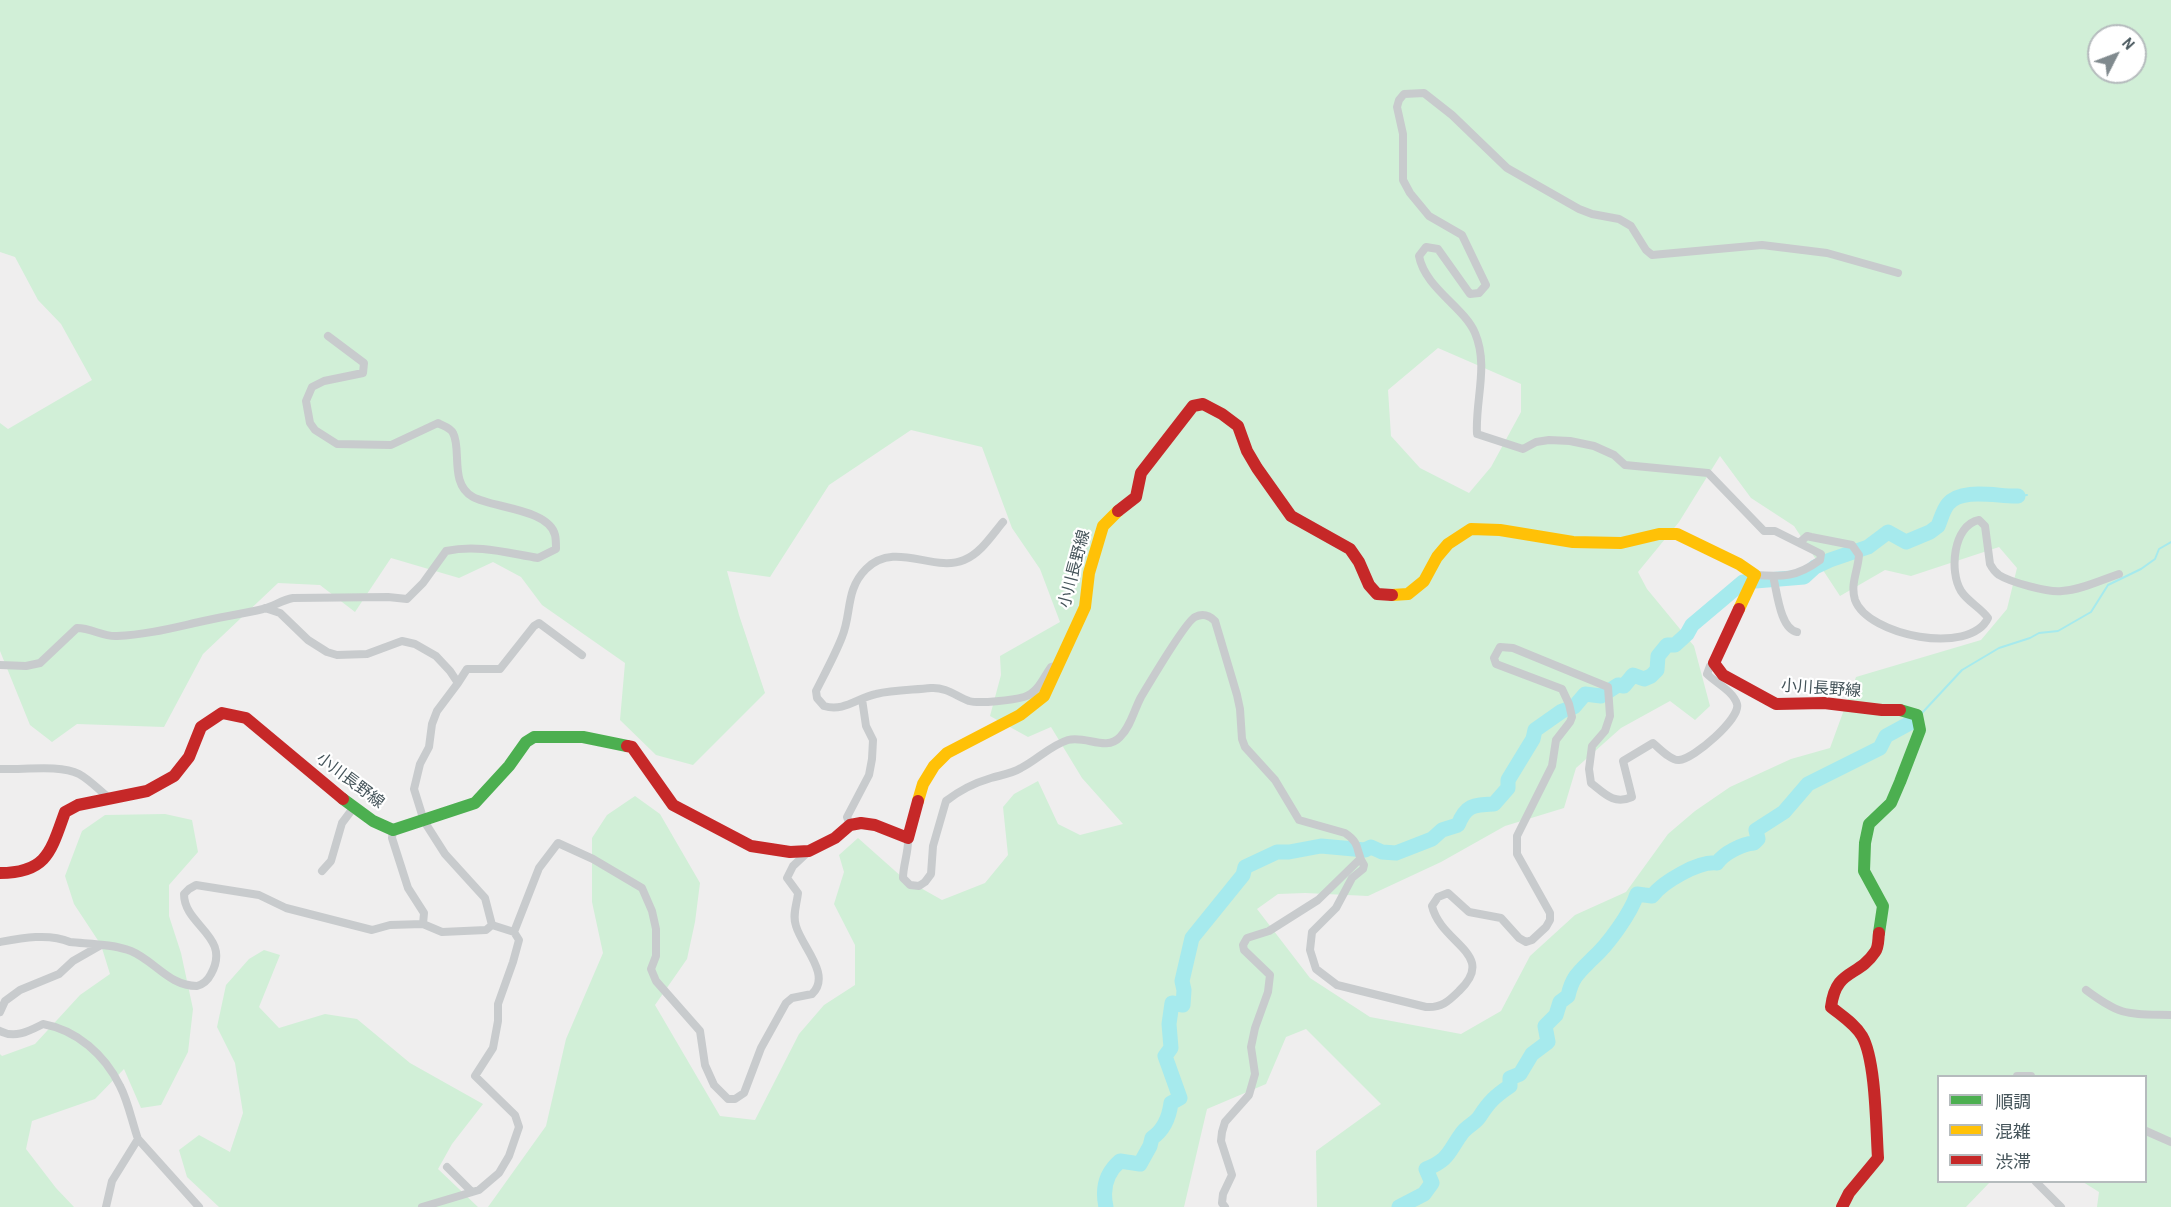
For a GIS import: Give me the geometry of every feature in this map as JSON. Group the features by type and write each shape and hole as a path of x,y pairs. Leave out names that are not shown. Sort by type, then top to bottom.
{"main road":[{"name":"小川長野線","path":"908,838 923,784 934,766 947,753 994,730 1044,696 1085,607 1089,573 1103,526 1136,497 1141,473 1172,430 1193,406 1203,404 1238,426 1247,451 1257,468 1291,516 1350,549 1359,562 1369,585 1377,594 1398,596 1408,594 1424,581 1437,557 1448,544 1471,529 1500,530 1573,542 1621,543 1659,534 1677,534 1739,564 1755,575"},
{"path":"1714,663 1748,595 1755,575"},
{"name":"小川長野線","path":"1714,663 1723,675 1776,704 1824,703 1900,710 1917,715 1920,730 1891,803 1869,824 1865,843 1864,871 1883,906 1877,950 1869,960 1842,979 1833,990 1831,1007 1851,1023 1864,1038 1872,1088 1878,1158 1873,1167 1851,1188 1842,1207"},
{"name":"小川長野線","path":"0,873 13,874 29,870 44,861 65,812 78,805 147,791 174,776 189,757 201,726 222,713 246,718 354,807 373,821 393,830 475,803 509,766 526,742 534,737 584,737 632,747 673,805 751,846 790,852 809,851 835,838 850,825"},
{"path":"850,825 861,823 875,825 908,838"}],"street":[{"path":"1755,575 1797,574 1820,560 1821,554 1775,531 1764,531 1708,473 1625,465 1614,455 1594,446 1570,441 1536,441 1523,448 1477,434 1482,361 1479,344 1469,322 1446,300 1421,265 1419,256 1426,247 1438,249 1470,294 1479,293 1486,285 1462,235 1430,216 1410,193 1403,180 1404,155 1397,107 1399,100 1404,94 1424,93 1507,168 1579,209 1619,219 1631,226 1646,250 1652,255 1762,245 1827,253 1898,273"},
{"path":"0,664 26,666 40,663 77,628 90,629 108,636 142,634 279,605 285,599 388,597 407,599 423,583 446,551 458,548 501,550 538,558 556,549 555,534 545,522 509,507 473,497 463,488 457,467 455,436 453,431 447,427 438,423 392,445 337,444 315,430 310,423 306,400 312,387 324,381 363,373 365,368 364,363 328,336"},
{"path":"1799,543 1807,536 1852,545 1860,555 1854,580 1854,594 1856,602 1867,616 1902,632 1936,639 1968,634 1982,626 1988,618 1966,597 1957,582 1955,563 1957,546 1966,526 1971,522 1979,520 1985,526 1992,568 1999,574 2019,583 2045,590 2063,591 2120,574"},
{"path":"1003,522 988,541 966,560 944,562 895,556 880,559 867,568 850,593 843,635 816,691 817,698 824,706 841,708 874,694 934,688 948,690 970,701 984,703 1015,699 1027,696 1036,690 1051,667 1058,666"},
{"path":"1773,576 1784,622 1791,631 1797,632"},
{"path":"265,608 280,613 308,640 327,652 337,655 367,654 402,641 415,644 436,656 458,684"},
{"path":"908,838 903,878 910,885 919,886 931,874 933,846 946,801 971,785 1021,769 1059,743 1071,739 1091,740 1107,745 1116,741 1123,735 1142,696 1189,621 1203,615 1210,616 1215,621 1218,630 1240,709 1242,740 1245,747 1275,780 1299,820 1345,833 1356,842 1359,859 1364,865 1363,869 1352,878 1336,908 1312,932 1310,950 1316,969 1337,985 1426,1007 1445,1004 1473,975 1474,969 1472,960 1440,925 1432,906 1438,897 1448,893 1469,912 1501,918 1519,938 1526,942 1532,940 1550,920 1545,902 1517,854 1517,836 1552,766 1556,741 1572,717 1567,696 1562,689 1496,664 1494,658 1496,651 1505,646 1514,648 1608,687 1610,716 1605,731 1592,746 1589,769 1591,783 1613,800 1624,801 1632,797 1623,761 1653,743 1673,759 1682,760 1709,744 1736,714 1738,707 1736,701 1707,674 1714,663"},
{"path":"492,925 485,898 446,854 423,821 414,789 420,764 429,747 432,724 437,711 467,669 500,669 534,626 539,623 582,655"},
{"path":"850,825 847,817 869,775 872,759 873,740 866,726 862,699"},
{"path":"0,769 73,772 81,775 109,798"},
{"path":"322,871 331,861 342,824 354,807"},
{"path":"393,830 392,838 408,888 424,913 423,924"},
{"path":"514,932 539,868 558,843 593,859 642,888 652,911 656,929 656,956 651,969 656,981 700,1031 705,1065 714,1085 728,1099 735,1100 744,1093 761,1048 786,1003 792,998 812,994 820,982 819,970 805,948 795,924 798,893 787,878 793,866 809,851"},
{"path":"1225,1207 1222,1203 1222,1194 1232,1175 1221,1141 1222,1132 1225,1122 1249,1095 1255,1074 1251,1047 1268,992 1270,975 1244,950 1243,945 1247,938 1269,932 1317,900 1359,859"},
{"path":"0,942 26,938 61,938 70,942 128,950 153,963 177,982 190,986 202,985 209,978 217,961 213,941 185,905 184,894 196,885 259,895 286,908 372,930 390,925 423,924 442,932 486,930 492,925"},
{"path":"422,1207 479,1190 499,1173 509,1156 519,1127 515,1115 475,1076 493,1048 498,1021 498,1004 519,940 514,932 492,925"},
{"path":"0,1012 5,1001 20,990 59,974 73,961 101,945"},
{"path":"2086,990 2106,1005 2121,1012 2134,1015 2171,1015"},
{"path":"0,1031 24,1034 43,1024 77,1035 94,1051 121,1086 138,1139 199,1207"},
{"path":"2147,1132 2171,1142"},
{"path":"106,1207 112,1180 138,1139"},
{"path":"447,1167 472,1192"},
{"path":"2037,1183 2061,1207"}],"green space":[{"path":"0,0 2171,0 2171,1207 2097,1207 2099,1192 2085,1183 2147,1183 2147,1075 1937,1075 1937,1183 1989,1183 1966,1207 1317,1207 1316,1151 1381,1104 1306,1029 1286,1037 1266,1084 1207,1109 1184,1207 488,1207 546,1126 566,1039 603,953 592,902 592,838 607,815 635,796 660,814 700,883 687,959 655,1005 720,1116 755,1120 799,1034 824,1005 855,985 855,945 834,904 844,872 839,855 858,838 903,878 942,900 985,883 1008,855 1003,807 1014,794 1038,781 1058,824 1080,835 1123,824 1082,778 1051,727 1028,737 990,716 1001,675 1000,656 1060,622 1040,569 1012,528 982,447 911,430 829,485 770,577 727,571 765,693 693,765 656,755 620,720 625,663 542,605 521,577 493,562 459,578 391,558 355,612 320,585 278,583 203,654 164,727 77,724 52,742 30,725 0,651 0,423 8,429 92,380 61,324 38,300 15,257 0,252","holes":["1438,348 1521,384 1521,412 1491,467 1469,493 1420,468 1391,436 1388,390","1720,456 1751,498 1794,526 1840,596 1885,570 1911,576 1999,547 2017,568 2007,609 1981,640 1856,677 1830,748 1791,759 1730,787 1695,811 1668,834 1626,892 1575,915 1530,956 1501,1011 1461,1034 1370,1017 1310,978 1257,909 1278,894 1368,896 1441,862 1505,826 1564,808 1576,768 1621,728 1670,701 1695,720 1710,706 1694,646 1647,589 1638,572 1679,522"]},
{"path":"165,814 192,820 198,852 169,885 169,916 181,953 193,1009 188,1052 161,1105 141,1108 124,1069 95,1099 32,1121 26,1149 74,1207 0,1207 0,1054 2,1056 35,1044 80,995 110,974 101,945 74,904 65,876 82,831 105,815"},
{"path":"264,950 280,955 259,1007 279,1028 325,1014 357,1019 410,1063 483,1104 452,1144 438,1169 478,1207 219,1207 187,1177 179,1150 199,1135 230,1152 243,1113 235,1063 217,1027 226,985 249,959"}],"waterway":[{"path":"1106,1207 1105,1188 1111,1171 1120,1161 1140,1164 1152,1138 1165,1123 1171,1103 1180,1098 1165,1056 1171,1048 1169,1024 1172,1003 1183,1005 1182,981 1192,938 1243,875 1245,867 1277,852 1321,846 1365,850 1371,847 1382,852 1396,853 1432,839 1442,830 1458,825 1464,813 1471,807 1494,804 1508,788 1508,780 1533,739 1535,730 1562,711 1574,707 1585,694 1601,696 1618,685 1624,686 1633,675 1644,679 1651,676 1657,670 1658,656 1667,645 1675,645 1687,634 1692,625 1743,582 1804,577 1815,567 1868,547 1888,532 1906,542 1938,526 1948,504 1962,496 1971,494 2018,496"},
{"path":"2018,496 2027,495"},
{"path":"1922,713 1962,670 1999,648 2039,633 2058,631 2091,612 2108,585 2141,569 2155,559 2159,549 2171,542"},
{"path":"1399,1207 1424,1194 1432,1183 1426,1169 1448,1154 1464,1131 1500,1093 1510,1086 1510,1078 1520,1074 1532,1054 1548,1042 1545,1026 1556,1015 1560,1002 1568,996 1577,975 1605,946 1618,928 1637,894 1652,896 1664,885 1691,869 1700,865 1717,863 1734,850 1754,843 1758,839 1756,830 1784,812 1808,784 1880,748 1886,736 1910,723"}],"traffic: fast":[{"path":"1879,933 1883,906 1864,871 1865,843 1869,824 1891,803 1920,730 1917,715 1900,710"},
{"path":"343,799 373,821 393,830 475,803 509,766 526,742 534,737 583,737 627,746"}],"traffic: slow":[{"path":"918,801 923,784 934,766 947,753 1020,715 1044,696 1085,607 1089,573 1103,526 1118,511"},
{"path":"1392,595 1408,594 1424,581 1437,557 1448,544 1471,529 1500,530 1573,542 1621,543 1659,534 1677,534 1739,564 1755,575 1739,609"}],"traffic: jam":[{"path":"1118,511 1136,497 1141,473 1193,406 1203,404 1238,426 1247,451 1257,468 1291,516 1350,549 1359,562 1369,585 1377,594 1392,595"},
{"path":"1739,609 1714,663 1723,675 1776,704 1824,703 1900,710"},
{"path":"0,873 16,872 38,864 51,848 65,812 78,805 147,791 174,776 189,757 201,727 222,713 246,718 343,799"},
{"path":"627,746 632,747 673,805 751,846 790,852 809,851 835,838 850,825 861,823 875,825 908,838 918,801"},
{"path":"1842,1207 1849,1193 1878,1158 1876,1113 1867,1047 1856,1028 1831,1007 1834,995 1843,979 1862,966 1875,952 1879,933"}]}
